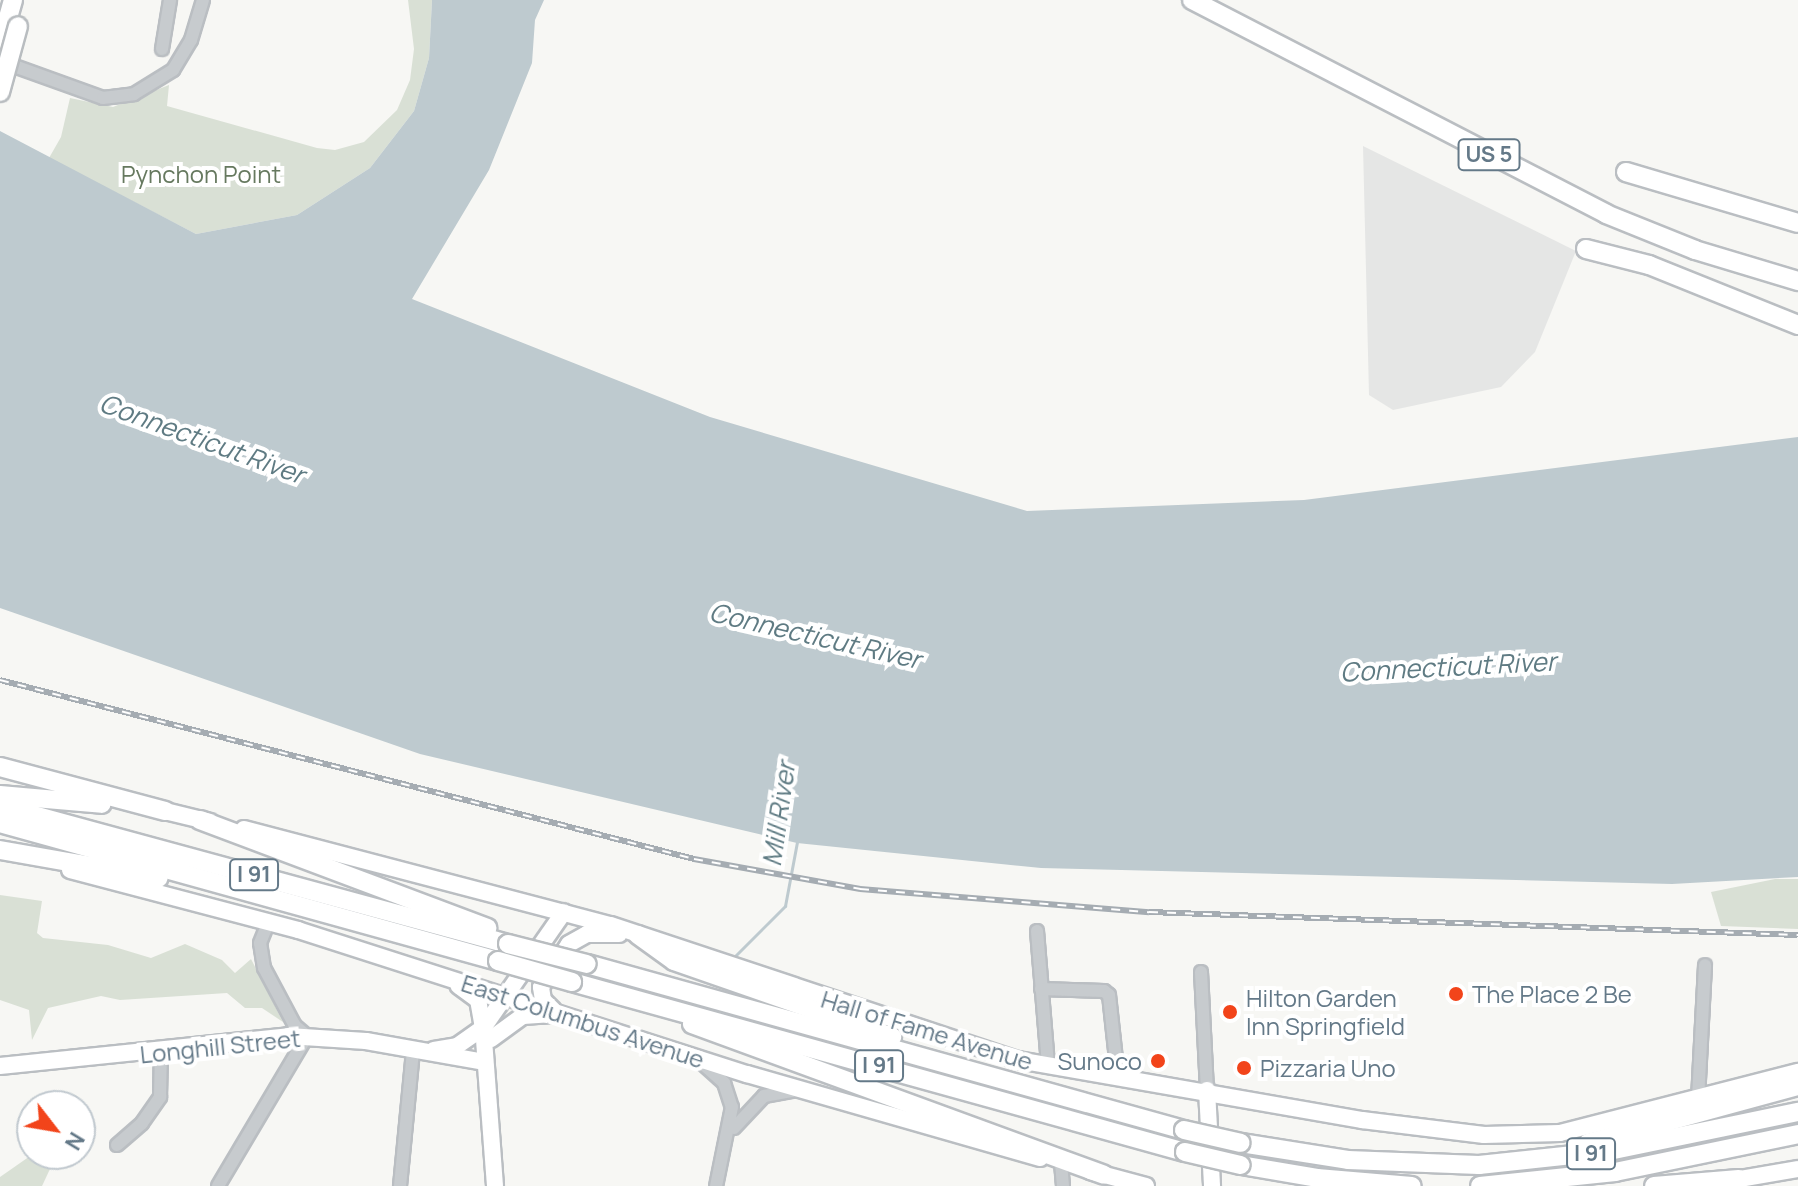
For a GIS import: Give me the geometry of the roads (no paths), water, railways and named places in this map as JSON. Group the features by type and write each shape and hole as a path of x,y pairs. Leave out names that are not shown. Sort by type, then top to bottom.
{"highway":[{"path":"0,92 12,24 11,0"},
{"path":"0,46 24,0"},
{"name":"US 5","path":"1192,0 1598,210 1687,247 1776,275 1797,274"},
{"name":"US 5","path":"1216,0 1598,198 1797,274"},
{"path":"1626,172 1798,223"},
{"path":"1586,249 1649,265 1793,321"},
{"path":"0,767 165,811"},
{"path":"0,795 165,811"},
{"name":"I 91","path":"0,806 510,941 1184,1130 1241,1143 1348,1160 1446,1165 1598,1153 1798,1112"},
{"path":"200,820 510,941"},
{"name":"I 91","path":"0,823 1185,1152 1246,1166 1412,1186"},
{"path":"0,850 317,912"},
{"path":"638,935 674,961 819,1008 969,1068"},
{"path":"635,999 740,1044 1103,1174"},
{"path":"1446,1165 1606,1139 1798,1086"},
{"name":"I 91","path":"1480,1186 1615,1172 1798,1134"},
{"path":"1246,1166 1309,1186"},
{"path":"1654,1186 1739,1183"}],"main road":[{"name":"Hall of Fame Avenue","path":"165,811 564,912 973,1047 1048,1066 1207,1090 1362,1120 1500,1136 1576,1131 1798,1072"},
{"name":"East Columbus Avenue","path":"21,854 269,921 806,1091 1146,1186"},
{"path":"495,1186 485,1062 487,1033 495,1006 509,997 564,912"},
{"path":"558,1013 544,1003 541,987 569,944 592,933 638,935"},
{"path":"439,975 474,995 487,1033"},
{"path":"413,1052 457,1046 523,1016 558,1013"},
{"name":"Longhill Street","path":"0,1066 307,1036 485,1062"},
{"path":"1207,1090 1212,1186"},
{"path":"1702,1186 1739,1183 1798,1169"}],"street":[{"path":"162,49 170,0"},
{"path":"0,60 103,98 134,94 173,70 191,40 203,0"},
{"path":"218,1186 307,1036 295,1026 264,968 260,943 269,921"},
{"path":"1037,931 1048,1066"},
{"path":"1698,1099 1705,965"},
{"path":"1201,972 1207,1090"},
{"path":"1041,989 1104,991 1109,995 1118,1078"},
{"path":"117,1145 142,1123 160,1097 161,1051"},
{"path":"400,1186 413,1052"},
{"path":"689,1055 724,1083 732,1107 730,1138"},
{"path":"716,1186 730,1138 741,1116 764,1096 806,1091"},
{"path":"1061,1163 1063,1186"}],"water":[{"name":"Connecticut River","path":"432,0 544,0 535,20 532,63 489,170 412,299 710,417 1027,511 1304,500 1798,437 1798,877 1672,884 1041,868 797,843 420,754 0,608 0,131 196,234 297,215 370,168 414,111 429,58"}],"waterway":[{"name":"Mill River","path":"735,956 785,906 797,842"}],"railway":[{"path":"0,680 694,859 860,889 1149,912 1798,935"}],"place":[{"name":"The Place 2 Be","path":"1456,994"},
{"name":"Hilton Garden Inn Springfield","path":"1230,1012"},
{"name":"Sunoco","path":"1158,1061"},
{"name":"Pizzaria Uno","path":"1244,1068"}],"park label":[{"name":"Pynchon Point","path":"201,174"}]}
